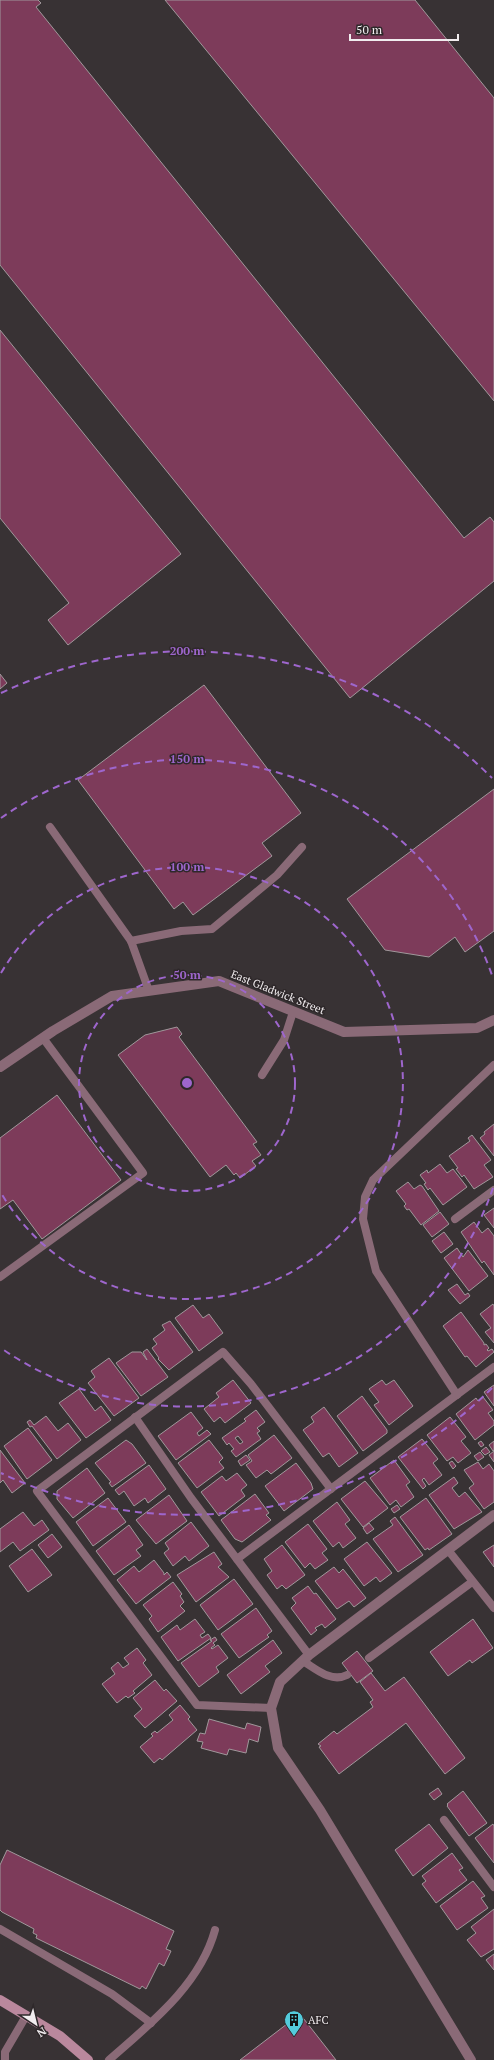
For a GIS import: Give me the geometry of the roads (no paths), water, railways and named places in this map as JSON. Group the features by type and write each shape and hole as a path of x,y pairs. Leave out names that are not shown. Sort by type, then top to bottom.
{"street":[{"name":"East Gladwick Street","path":"0,1067 43,1038 112,996 219,981 344,1032 477,1028 494,1020"},
{"path":"471,2060 320,1810 278,1748 271,1708 280,1682 306,1658 494,1514"},
{"path":"0,2000 60,2036 88,2060"}],"lane":[{"path":"50,827 131,941 149,991"},
{"path":"131,941 180,931 212,929 277,875 302,847"},
{"path":"262,1075 284,1040 294,1012"},
{"path":"0,1277 143,1173 43,1038"},
{"path":"457,1395 376,1271 363,1219 365,1197 373,1180 494,1065"},
{"path":"455,1219 494,1190"},
{"path":"271,1708 197,1705 37,1491 223,1352 251,1384 331,1489"},
{"path":"237,1558 494,1368"},
{"path":"135,1417 191,1498 237,1558 306,1658 326,1675 340,1678 347,1675"},
{"path":"448,1550 494,1608"},
{"path":"370,1658 472,1582"},
{"path":"444,1820 494,1887"},
{"path":"0,1929 112,1994 151,2023"},
{"path":"109,2060 165,2009 190,1978 210,1946 215,1930"},
{"path":"5,2060 4,2052 26,2016"}],"place":[{"name":"AFC","path":"294,2037"}]}
